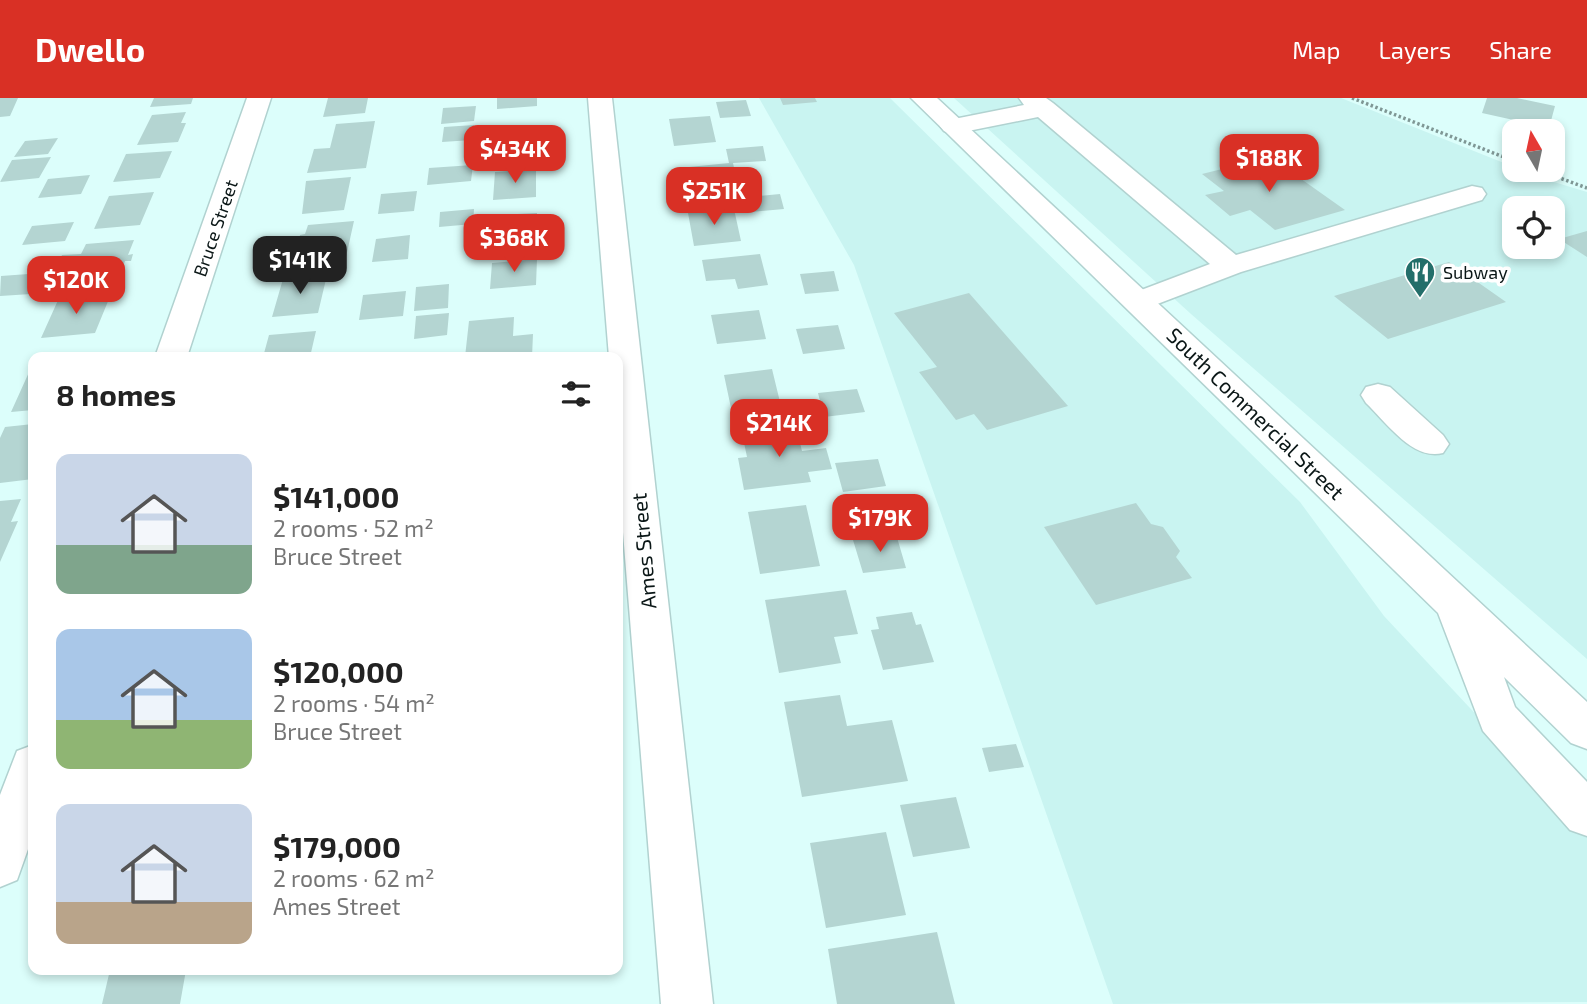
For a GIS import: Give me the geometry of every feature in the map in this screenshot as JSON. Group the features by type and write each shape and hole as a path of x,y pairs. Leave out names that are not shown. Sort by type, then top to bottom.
{"street":[{"name":"Bruce Street","path":"174,352 259,98"},
{"name":"Ames Street","path":"600,98 687,1004"},
{"name":"South Commercial Street","path":"923,98 1587,730"},
{"path":"953,126 1037,103 1231,266"},
{"path":"1139,302 1231,266 1472,194"},
{"path":"1378,395 1431,444"},
{"path":"1454,602 1498,718 1587,816"},
{"path":"0,864 28,780"}],"path":[{"path":"1352,98 1502,156"},
{"path":"1565,180 1587,188"}],"shaded area":[{"path":"759,98 890,98 1300,502 1384,616 1583,829 1587,837 1587,1002 1113,1004 854,265"},
{"path":"954,98 1341,98 1502,162 1502,182 1554,182 1587,192 1587,659 1191,314"}],"building":[{"path":"0,98 18,98 10,116 0,117"},
{"path":"154,98 193,98 191,104 150,107"},
{"path":"328,98 368,98 365,113 323,117"},
{"path":"497,98 537,98 537,106 497,109"},
{"path":"780,98 815,98 817,102 783,105"},
{"path":"1487,98 1517,98 1555,106 1551,119 1509,119 1482,113"},
{"path":"746,100 751,116 720,118 716,102"},
{"path":"476,106 474,121 441,124 443,108"},
{"path":"186,112 181,123 186,123 178,142 137,145 152,115"},
{"path":"710,116 716,142 674,146 669,119"},
{"path":"375,121 366,168 307,173 314,149 330,148 336,124"},
{"path":"474,125 472,140 442,142 444,127"},
{"path":"534,127 535,155 495,158 496,130"},
{"path":"58,138 48,154 14,157 25,141"},
{"path":"763,146 766,161 733,163 736,177 722,178 725,192 683,196 679,168 729,163 726,149"},
{"path":"172,151 160,178 113,182 126,154"},
{"path":"51,157 39,178 0,182 12,160"},
{"path":"1270,157 1345,210 1275,230 1250,210 1230,216 1205,195 1224,191 1202,174"},
{"path":"473,165 471,181 427,185 429,168"},
{"path":"536,169 536,197 493,200 495,172"},
{"path":"90,175 81,194 38,198 48,179"},
{"path":"351,177 344,210 302,214 306,181"},
{"path":"417,191 414,211 378,214 381,194"},
{"path":"154,192 140,225 94,229 109,196"},
{"path":"780,194 784,209 751,212 748,197"},
{"path":"474,209 473,224 439,227 440,212"},
{"path":"734,209 741,241 694,246 688,213"},
{"path":"537,213 536,244 496,247 499,215"},
{"path":"354,221 346,257 299,261 302,250 296,251 300,235 305,234 308,225"},
{"path":"74,222 65,241 22,245 32,226"},
{"path":"1587,231 1587,257 1565,243 1565,237"},
{"path":"410,235 408,259 372,262 376,239"},
{"path":"134,240 128,255 133,254 131,261 125,261 120,275 68,279 72,271 54,272 62,255 81,254 86,244"},
{"path":"760,254 768,285 738,289 735,279 706,281 702,260"},
{"path":"537,259 536,285 490,289 492,263"},
{"name":"Subway","path":"1449,262 1506,302 1388,339 1334,296"},
{"path":"834,271 839,291 805,294 800,274"},
{"path":"42,273 31,294 0,296 1,276"},
{"path":"327,275 318,313 272,317 283,279"},
{"path":"449,284 448,308 414,311 416,287"},
{"path":"406,291 403,316 359,320 363,295"},
{"path":"969,293 1068,406 987,430 974,414 956,420 919,372 937,367 894,313"},
{"path":"111,294 95,333 41,338 59,298"},
{"path":"759,310 766,339 717,344 711,315"},
{"path":"449,313 447,335 414,339 416,316"},
{"path":"514,317 513,336 533,334 532,352 466,352 469,321"},
{"path":"838,325 845,349 803,354 796,329"},
{"path":"316,331 311,352 264,352 269,335"},
{"path":"772,369 780,402 731,408 724,375"},
{"path":"28,374 28,410 11,412"},
{"path":"857,389 865,412 824,417 818,393"},
{"path":"28,425 28,480 0,483 0,438 5,427"},
{"path":"796,427 802,451 826,448 832,469 808,472 811,482 744,490 738,458 747,457 742,433"},
{"path":"878,459 886,486 843,492 835,463"},
{"path":"21,499 11,522 18,521 0,562 0,501"},
{"path":"1136,503 1151,524 1163,527 1180,551 1176,557 1192,578 1096,605 1044,527"},
{"path":"806,505 820,566 760,574 748,512"},
{"path":"896,534 906,568 863,573 853,540"},
{"path":"846,590 858,634 834,637 841,663 779,673 765,600"},
{"path":"912,612 916,625 921,624 934,662 883,670 871,630 879,629 876,617"},
{"path":"840,695 847,726 892,720 908,781 802,797 784,702"},
{"path":"1016,744 1024,767 989,772 982,748"},
{"path":"956,797 970,848 913,857 900,805"},
{"path":"886,832 906,915 826,928 810,843"},
{"path":"937,932 955,1004 837,1004 828,949"},
{"path":"109,975 185,975 180,1004 102,1004"}],"place":[{"name":"Subway","path":"1420,299"}]}
